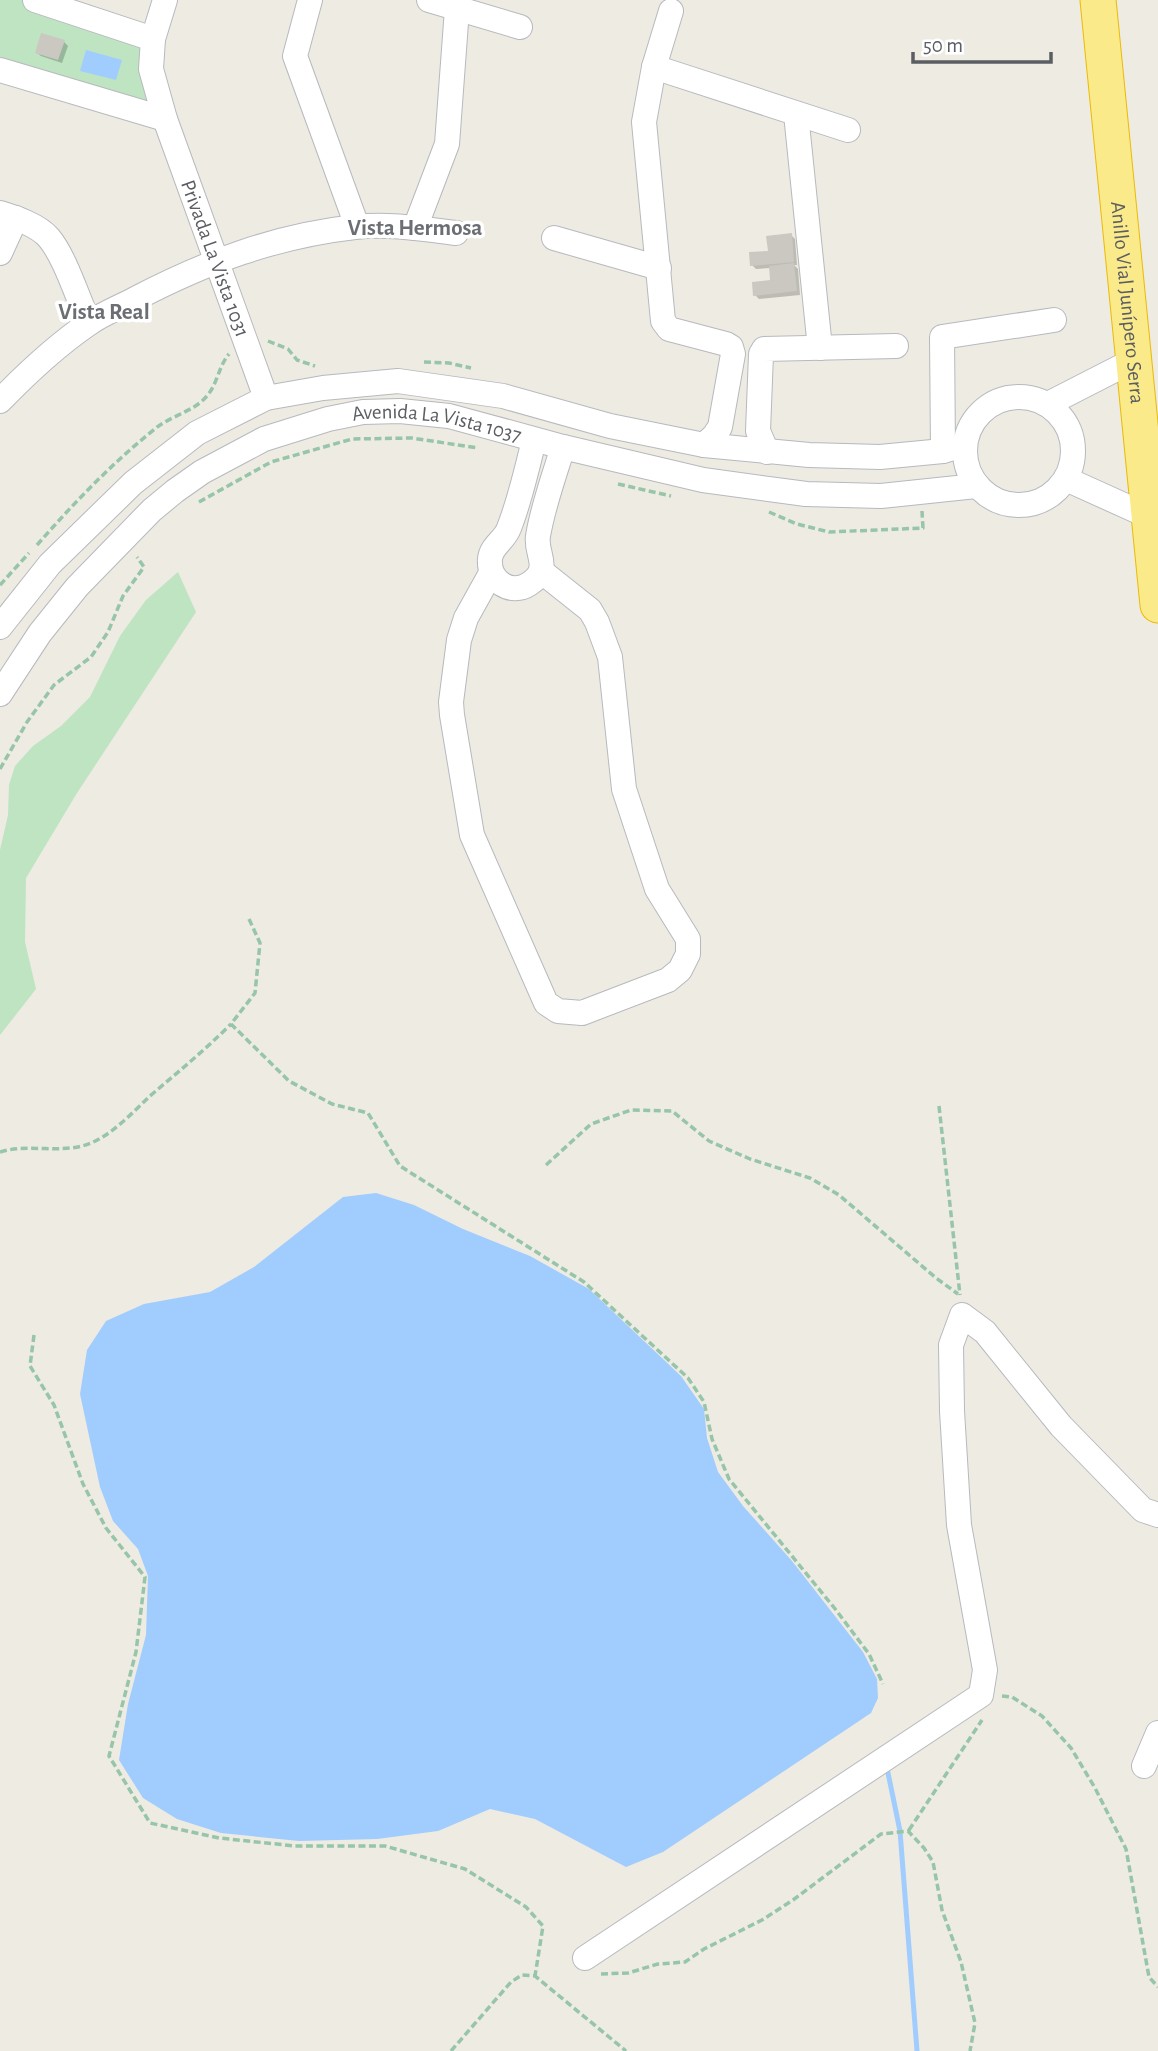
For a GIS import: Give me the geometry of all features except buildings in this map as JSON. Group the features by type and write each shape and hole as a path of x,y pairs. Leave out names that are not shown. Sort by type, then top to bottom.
{"highway":[{"name":"Anillo Vial Junípero Serra","path":"1098,0 1158,605"}],"street":[{"path":"35,0 153,38"},
{"name":"Privada La Vista 1031","path":"165,0 153,38 151,69 164,119 266,398"},
{"path":"310,0 295,56 357,226"},
{"path":"429,0 520,27"},
{"path":"415,228 447,144 457,9"},
{"path":"671,11 654,67 644,122 664,326 731,347 733,354 720,427 704,445"},
{"path":"654,67 848,130"},
{"path":"0,69 164,119"},
{"path":"796,114 820,348"},
{"path":"0,253 8,215 47,236 89,323"},
{"path":"0,401 12,375 89,323 216,260 267,243 357,226 456,233"},
{"path":"554,238 659,268"},
{"path":"954,448 986,408 1006,398 1027,397 1048,404 1063,419 1072,438 1073,459 1066,479 1052,495 1033,504 1012,506 992,499 976,486 954,448 942,337 1054,320"},
{"path":"767,452 758,432 761,355 764,349 896,346"},
{"path":"1048,404 1134,360"},
{"name":"Avenida La Vista 1037","path":"0,627 50,564 132,483 197,433 266,398 323,388 398,381 503,397 610,426 704,445 767,452 880,457 954,448"},
{"name":"Avenida La Vista 1037","path":"0,694 40,634 77,587 152,510 202,472 264,439 351,414 400,411 449,416 534,440 703,480 806,494 881,496 976,486"},
{"path":"534,440 508,530 494,546 490,558 491,573 466,618 459,640 451,702 472,835 546,1003 558,1011 582,1013 668,980 680,970 688,954 688,939 657,889 624,789 611,664 597,622 590,610 541,571"},
{"path":"491,573 499,583 510,588 522,588 533,582 541,571 543,560 538,538 563,447"},
{"path":"880,457 881,496"},
{"path":"1066,479 1148,516"},
{"path":"961,1305 1060,1426 1143,1510 1158,1515"},
{"path":"587,1957 981,1695 985,1670 958,1525 952,1411 951,1345 961,1305"},
{"path":"1144,1766 1158,1733"}],"path":[{"path":"421,361 449,363 473,369"},
{"path":"191,507 271,462 352,439 412,438 490,450"},
{"path":"610,482 675,497"},
{"path":"760,511 829,532 923,528 922,492"},
{"path":"0,769 27,722 54,685 91,657 108,632 123,596 144,567 133,552"},
{"path":"0,1152 16,1147 70,1148 92,1143 119,1124 205,1050 231,1024 255,993 260,943 249,919"},
{"path":"231,1024 289,1081 332,1104 368,1113 400,1166 584,1282 688,1378 704,1402 712,1439 729,1479 836,1610 869,1654 883,1684"},
{"path":"939,1105 961,1305"},
{"path":"546,1164 591,1124 631,1110 672,1111 709,1141 750,1159 810,1178 839,1195 936,1279 961,1305"},
{"path":"34,1335 30,1366 54,1405 83,1484 106,1528 145,1577 136,1652 109,1756 150,1823 219,1838 295,1846 385,1846 465,1869 526,1907 543,1926 535,1976"},
{"path":"908,1831 982,1719 981,1695 1012,1697 1042,1716 1071,1748 1126,1849 1149,1977 1158,1987"},
{"path":"587,1957 599,1974 628,1973 658,1964 685,1962 783,1906 881,1834 908,1831"},
{"path":"908,1831 924,1847 933,1862 942,1910 961,1962 975,2023 970,2051"},
{"path":"451,2051 511,1982 522,1975 535,1976 626,2051"}],"green space":[{"path":"0,0 35,0 153,39 165,119 0,70"},
{"path":"178,572 196,612 77,793 26,878 25,942 36,989 0,1035 0,850 8,815 9,785 15,766 33,746 61,726 90,697 120,636 146,600"}],"water":[{"path":"86,50 122,60 116,80 80,71"},
{"path":"376,1193 414,1205 463,1229 530,1256 589,1289 681,1376 704,1409 707,1438 718,1472 863,1652 877,1679 878,1698 871,1713 663,1852 626,1867 535,1819 490,1809 438,1831 377,1839 299,1841 221,1833 177,1819 143,1798 119,1760 128,1704 146,1635 148,1576 138,1549 113,1521 100,1487 80,1394 87,1350 106,1321 144,1304 210,1292 254,1267 343,1197"}],"waterway":[{"path":"887,1768 900,1831 917,2051"}],"district":[{"name":"Vista Hermosa","path":"415,228"},
{"name":"Vista Real","path":"104,312"}]}
